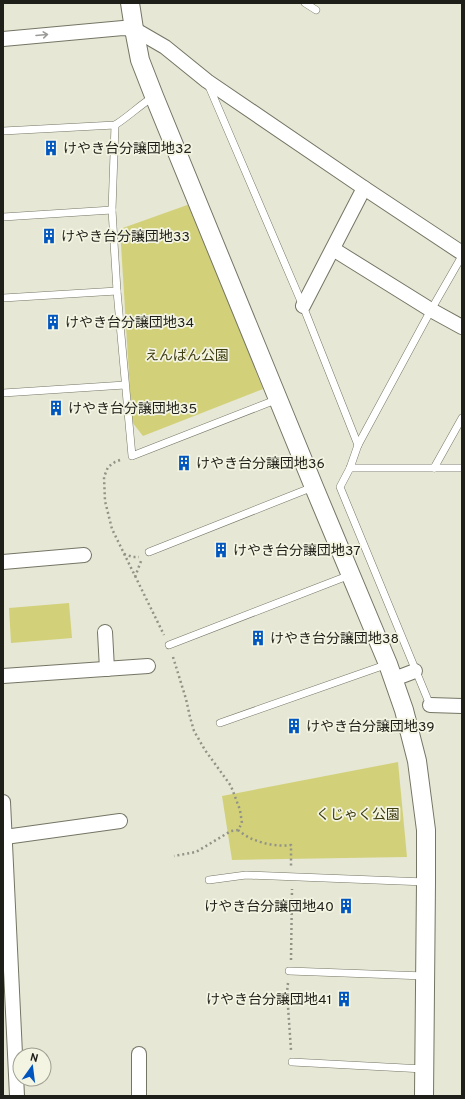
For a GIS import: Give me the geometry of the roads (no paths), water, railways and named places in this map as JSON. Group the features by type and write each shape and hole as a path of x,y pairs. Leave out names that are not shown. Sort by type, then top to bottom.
{"street":[{"path":"130,3 140,60 391,672 404,710 417,761 426,830 424,1096"},
{"path":"3,39 123,28 134,29 165,47 207,81 462,254"},
{"path":"304,306 364,188"},
{"path":"332,249 431,310 462,327"},
{"path":"3,562 84,555"},
{"path":"105,632 107,669"},
{"path":"3,676 148,666"},
{"path":"391,672 415,671"},
{"path":"430,705 462,706"},
{"path":"3,802 7,961 17,1096"},
{"path":"5,837 120,821"},
{"path":"139,1096 140,1054"}],"lane":[{"path":"306,3 316,10"},
{"path":"207,81 304,306 358,445"},
{"path":"3,130 115,125 154,96"},
{"path":"115,125 112,210 117,291 132,456 278,399"},
{"path":"3,217 112,210"},
{"path":"430,705 340,487 350,468 358,445 462,254"},
{"path":"3,298 117,291"},
{"path":"3,393 125,385"},
{"path":"434,468 462,418"},
{"path":"350,468 462,468"},
{"path":"149,552 314,487"},
{"path":"169,645 351,574"},
{"path":"220,723 391,672"},
{"path":"209,880 246,875 426,882"},
{"path":"289,971 425,976"},
{"path":"292,1062 424,1069"}],"place":[{"name":"けやき台分譲団地32","path":"51,148"},
{"name":"けやき台分譲団地33","path":"49,236"},
{"name":"けやき台分譲団地34","path":"53,322"},
{"name":"けやき台分譲団地35","path":"56,408"},
{"name":"けやき台分譲団地36","path":"184,463"},
{"name":"けやき台分譲団地37","path":"221,550"},
{"name":"けやき台分譲団地38","path":"258,638"},
{"name":"けやき台分譲団地39","path":"294,726"},
{"name":"けやき台分譲団地40","path":"346,906"},
{"name":"けやき台分譲団地41","path":"344,999"}],"park label":[{"name":"えんばん公園","path":"187,355"},
{"name":"くじゃく公園","path":"358,814"}]}
